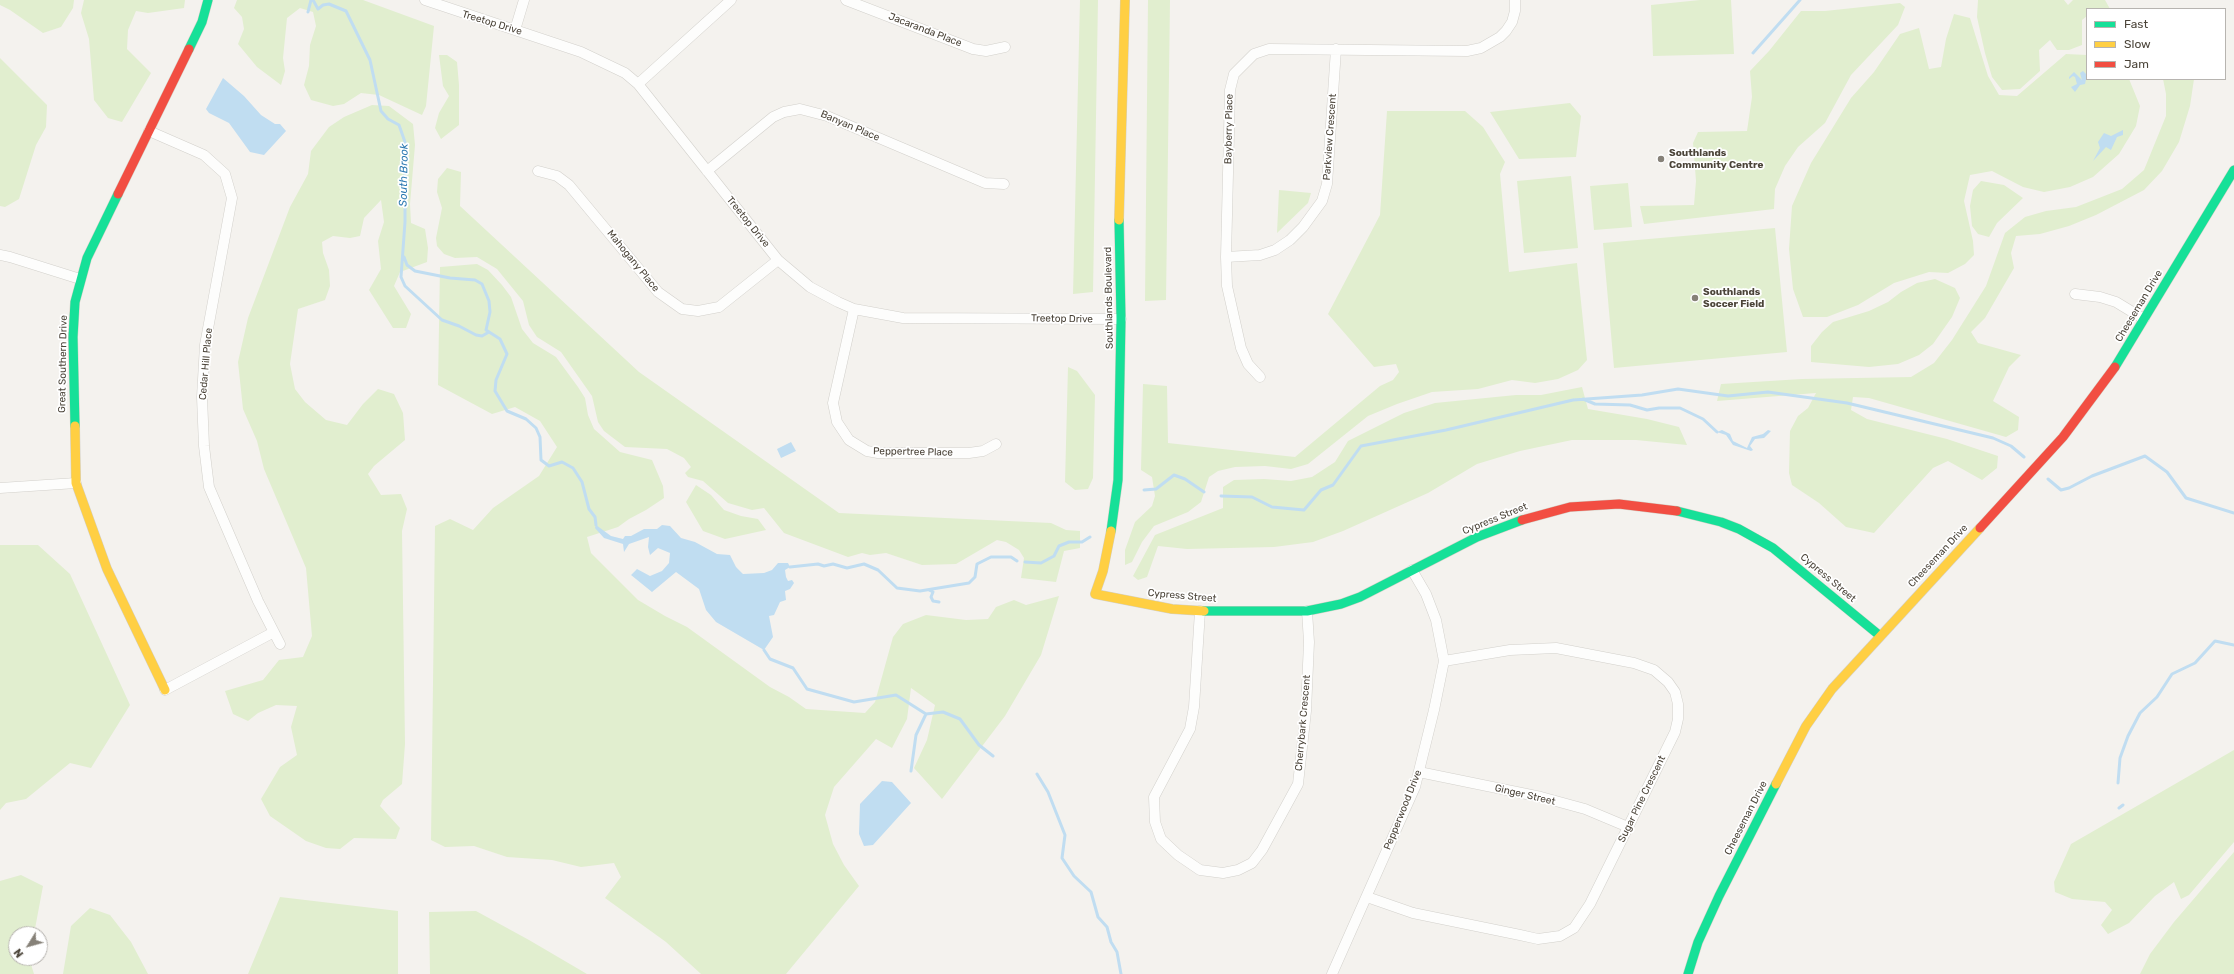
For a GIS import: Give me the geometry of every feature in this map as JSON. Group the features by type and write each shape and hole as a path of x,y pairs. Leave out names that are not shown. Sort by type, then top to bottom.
{"street":[{"name":"Great Southern Drive","path":"165,690 148,658 107,569 76,483 72,337 75,302 80,279 87,258 202,22 208,0"},
{"name":"Treetop Drive","path":"425,0 581,52 609,63 625,73 638,84 778,260 810,287 854,309 903,318 1121,319"},
{"path":"515,30 524,0"},
{"path":"638,84 731,0"},
{"name":"Jacaranda Place","path":"846,0 973,49 986,51 1005,46"},
{"name":"Southlands Boulevard","path":"1095,594 1103,571 1112,527 1118,480 1121,319 1119,221 1125,0"},
{"name":"Bayberry Place","path":"1260,377 1248,364 1237,332 1227,286 1226,257 1230,90 1234,74 1254,54 1269,49 1467,51 1481,48 1500,37 1512,22 1515,11 1515,0"},
{"name":"Parkview Crescent","path":"1226,257 1260,255 1275,250 1290,240 1303,227 1322,201 1327,184 1336,49"},
{"name":"Banyan Place","path":"707,171 773,117 784,112 800,109 827,116 985,183 1004,184"},
{"name":"Cedar Hill Place","path":"148,131 204,155 224,174 232,198 205,345 202,397 204,446 209,488 258,601 280,644"},
{"name":"Cheeseman Drive","path":"1688,974 1698,942 1719,896 1806,726 1832,689 2063,437 2107,380 2234,170"},
{"name":"Mahogany Place","path":"538,171 557,176 569,185 658,292 682,309 698,311 719,307 778,260"},
{"path":"0,255 10,256 80,279"},
{"path":"2075,294 2100,297 2116,302 2144,319"},
{"name":"Peppertree Place","path":"854,309 833,403 837,422 849,440 863,449 878,453 964,454 982,451 996,444"},
{"path":"0,488 76,483"},
{"name":"Cypress Street","path":"1095,594 1172,609 1200,611 1307,611 1341,604 1360,597 1477,537 1514,522 1554,510 1586,505 1619,504 1656,507 1721,522 1739,528 1773,548 1879,636"},
{"name":"Pepperwood Drive","path":"1332,974 1367,897 1419,772 1444,661 1436,620 1426,594 1412,570"},
{"name":"Cherrybark Crescent","path":"1200,611 1194,706 1190,729 1154,797 1155,822 1161,839 1178,855 1200,870 1223,873 1238,870 1252,863 1262,850 1298,784 1306,711 1309,642 1307,611"},
{"path":"165,690 274,632"},
{"name":"Sugar Pine Crescent","path":"1367,897 1413,913 1538,939 1550,939 1574,928 1590,904 1675,732 1678,719 1678,704 1675,692 1668,682 1654,670 1634,663 1556,648 1510,650 1444,661"},
{"name":"Ginger Street","path":"1419,772 1541,797 1585,809 1628,827"}],"green space":[{"path":"0,0 74,0 73,8 61,27 43,33 10,10 0,5"},
{"path":"84,0 185,0 184,8 148,13 136,11 128,30 127,49 151,73 122,122 108,118 94,100 89,39 81,13"},
{"path":"237,0 363,0 434,26 426,106 422,115 379,95 361,93 344,104 333,106 311,100 304,85 309,66 310,45 316,26 313,12 300,8 287,18 283,58 285,71 281,85 257,67 238,44 244,29 242,17 234,8"},
{"path":"1080,0 1098,0 1093,292 1073,294"},
{"path":"1148,0 1170,0 1166,300 1145,301"},
{"path":"1700,0 1731,0 1734,54 1653,56 1651,5"},
{"path":"1978,0 2064,0 2068,5 2073,0 2105,0 2109,8 2086,8 2086,17 2082,20 2082,45 2069,50 2057,50 2050,40 2039,50 2040,71 2020,89 2002,90 1992,77 1977,17"},
{"path":"1900,3 1905,7 1898,25 1851,75 1825,123 1798,147 1785,166 1775,189 1774,209 1644,224 1640,206 1694,205 1696,181 1693,143 1698,132 1747,131 1752,97 1750,71 1769,51 1801,11 1825,11"},
{"path":"1954,14 1970,18 1988,76 1999,95 2017,96 2066,54 2086,55 2086,80 2129,80 2140,106 2136,126 2119,154 2093,177 2070,187 2044,192 2023,187 1992,171 1970,175 1964,201 1973,241 1974,255 1965,264 1948,273 1929,272 1894,283 1858,305 1827,317 1803,317 1793,289 1789,249 1792,206 1811,163 1851,98 1874,72 1900,34 1919,28 1929,69 1941,67 1946,39"},
{"path":"439,55 447,55 457,62 459,85 459,125 441,139 435,128 439,113 449,96 443,86"},
{"path":"0,58 47,105 46,127 36,145 19,199 5,207 0,206"},
{"path":"2163,80 2194,80 2190,106 2179,142 2162,171 2144,190 2096,215 2069,226 2040,234 2016,236 2011,253 2014,268 1985,318 1971,332 1978,343 2021,355 2009,367 1993,401 2019,417 2018,430 2006,437 1869,398 1853,397 1851,410 1867,419 1947,439 1998,456 1997,468 1982,480 1948,461 1933,468 1874,533 1846,527 1819,503 1792,485 1789,473 1790,431 1798,416 1808,408 1816,393 1717,401 1721,384 1802,379 1911,377 1934,363 1952,340 1986,286 2005,233 2025,217 2046,211 2076,207 2122,189 2144,170 2166,116 2166,94"},
{"path":"1570,103 1581,116 1576,157 1519,159 1490,112"},
{"path":"372,105 389,106 413,124 415,145 410,204 411,223 425,229 428,248 427,262 400,272 394,286 411,314 406,328 393,328 369,290 381,269 378,241 384,222 381,200 364,218 360,236 350,238 333,236 322,242 323,253 329,270 330,286 325,300 298,309 290,364 295,389 305,402 326,420 347,425 363,404 378,389 394,394 403,413 405,440 374,466 368,474 381,495 401,494 407,509 402,531 405,744 402,784 383,800 380,806 400,828 396,839 354,838 340,849 326,848 306,841 270,816 261,799 280,767 297,755 291,727 297,706 276,705 258,713 248,721 233,714 225,691 263,680 279,660 303,657 312,636 306,568 264,469 257,441 243,409 238,362 248,318 290,207 308,174 311,151 329,127 344,117"},
{"path":"1387,111 1465,111 1483,127 1505,162 1500,174 1509,272 1577,263 1587,360 1578,370 1558,379 1535,383 1512,380 1478,389 1432,392 1397,404 1368,416 1308,464 1291,469 1265,466 1235,467 1218,471 1209,477 1201,502 1188,512 1154,526 1142,542 1132,562 1125,565 1125,550 1135,522 1152,506 1155,496 1152,477 1141,470 1143,384 1167,386 1168,443 1295,457 1380,386 1393,380 1399,372 1396,364 1374,367 1328,314 1380,215"},
{"path":"447,168 461,172 460,206 639,372 839,513 1051,523 1066,530 1080,531 1080,548 1064,551 1056,582 1021,578 1024,558 1019,550 1006,542 997,540 956,564 922,565 886,553 870,555 862,553 848,557 784,533 764,508 752,510 728,503 703,481 688,477 685,473 691,467 684,458 667,449 625,447 604,431 598,422 592,396 561,352 537,337 529,325 523,301 497,269 477,257 455,258 444,254 437,246 436,238 442,208 437,192 438,179"},
{"path":"1571,176 1578,248 1524,253 1517,181"},
{"path":"1981,181 2004,185 2023,198 1997,223 1989,237 1978,234 1972,226 1970,206 1973,190"},
{"path":"1628,183 1632,227 1594,230 1590,186"},
{"path":"1279,190 1311,193 1308,203 1277,233"},
{"name":"Southlands Soccer Field","path":"1775,228 1787,352 1614,368 1603,243"},
{"path":"477,264 488,270 511,297 522,329 533,343 556,357 578,387 585,398 588,415 594,429 620,452 652,460 663,486 664,498 618,527 587,537 591,553 638,600 687,627 770,687 789,697 806,709 865,713 875,702 893,637 903,624 926,615 966,620 988,619 996,607 1014,600 1026,605 1059,596 1041,655 1005,716 942,799 914,768 927,740 935,705 911,688 907,719 892,748 876,739 834,787 825,815 833,844 844,865 859,886 786,974 701,974 666,942 605,898 621,877 614,863 581,867 552,860 507,857 474,846 445,847 431,840 435,526 450,519 473,530 493,508 539,476 557,447 540,421 515,407 492,414 438,385 440,267"},
{"path":"1935,279 1955,288 1960,298 1952,317 1933,344 1919,355 1898,364 1869,367 1811,362 1811,346 1822,332 1833,322 1869,311 1888,302 1901,292 1917,283"},
{"path":"1068,367 1077,371 1095,395 1093,478 1088,489 1075,490 1065,482"},
{"path":"1582,387 1588,409 1647,419 1679,427 1687,445 1636,440 1572,440 1520,451 1477,464 1428,493 1343,531 1313,542 1274,547 1187,549 1158,546 1147,577 1138,580 1133,576 1155,535 1223,508 1223,487 1234,480 1264,479 1291,481 1312,477 1335,462 1348,441 1404,413 1435,403 1516,395 1541,395"},
{"path":"696,485 711,495 724,510 741,516 758,519 766,530 725,539 703,531 686,502"},
{"path":"0,545 38,545 70,574 130,705 91,768 70,763 26,799 6,803 0,810"},
{"path":"2234,750 2234,842 2189,895 2181,899 2174,882 2155,896 2129,923 2108,934 2101,925 2112,910 2105,902 2072,899 2055,892 2054,882 2071,844"},
{"path":"2234,852 2234,974 2140,974 2150,954 2174,922"},
{"path":"21,875 43,886 36,926 8,926 8,966 32,966 34,974 0,974 0,881"},
{"path":"280,897 398,911 398,974 248,974"},
{"path":"90,908 110,915 131,942 148,974 63,974 71,926"},
{"path":"476,911 587,974 430,974 429,912"}],"water":[{"path":"2083,71 2086,74 2085,84 2080,85 2075,92 2071,87 2077,84 2075,77 2073,76 2069,79 2069,77 2074,72 2082,80 2080,73"},
{"path":"223,78 244,96 261,115 275,124 280,124 286,131 264,155 250,152 229,123 209,113 206,109"},
{"path":"2123,130 2123,135 2117,137 2111,150 2106,147 2093,161 2100,148 2098,142 2104,133 2111,136"},
{"path":"1722,430 1730,434 1733,441 1747,448 1752,437 1763,434 1768,430 1771,431 1764,438 1755,439 1750,446 1753,450 1751,451 1733,445 1726,435 1717,432"},
{"path":"791,442 796,451 781,458 777,449"},
{"path":"596,525 611,536 623,539 625,536 631,536 644,529 657,529 662,525 670,526 681,538 695,542 717,554 730,555 736,567 743,574 764,573 772,570 778,563 788,563 790,567 785,570 786,577 788,581 792,580 794,583 790,589 785,591 786,600 780,602 774,615 769,616 773,637 764,650 716,622 706,610 699,589 676,572 652,592 631,575 637,569 650,576 662,571 669,563 670,553 658,548 650,555 648,547 649,537 629,544 624,552 623,544 604,538 595,528"},
{"path":"882,781 892,782 911,803 873,845 864,846 859,834 860,804"}],"waterway":[{"path":"308,12 311,0"},
{"name":"South Brook","path":"313,0 318,9 323,5 329,4 346,11 370,60 381,111 388,119 399,125 405,142 405,222 401,277 405,286 442,320 459,326 476,335 482,336 489,332"},
{"path":"1753,53 1800,0"},
{"path":"404,257 407,265 415,271 450,278 475,280 482,284 489,301 490,312 486,330 500,339 507,354 496,380 495,391 507,411 526,419 536,428 540,437 541,460 549,466 562,462 573,468 582,482 589,509 595,517 596,525"},
{"path":"1221,496 1252,497 1272,507 1304,510 1321,490 1333,485 1361,446 1446,430 1573,400 1642,395 1678,389 1728,396 1768,392 1847,403 1993,438 2011,446 2024,457"},
{"path":"1583,399 1595,404 1630,405 1647,410 1659,408 1680,408 1703,419 1717,432"},
{"path":"2048,479 2061,490 2069,488 2092,476 2145,456 2167,472 2186,498 2234,513"},
{"path":"1144,490 1156,489 1174,475 1185,479 1204,492"},
{"path":"1025,562 1041,563 1054,556 1059,546 1069,542 1082,542 1090,537"},
{"path":"790,567 818,564 824,566 833,564 847,568 864,564 878,570 897,588 920,591 969,583 975,577 977,564 991,557 1011,557 1017,561"},
{"path":"929,590 933,592 931,597 933,601 939,602"},
{"path":"2118,783 2120,758 2128,736 2140,713 2157,697 2172,674 2195,663 2215,641 2234,645"},
{"name":"South Brook","path":"764,650 770,659 793,668 807,689 854,702 896,695 926,714 943,712 960,719 979,745 993,756"},
{"path":"911,771 916,735 926,714"},
{"name":"South Brook","path":"1037,774 1048,792 1065,835 1062,858 1074,876 1091,892 1098,917 1107,927 1111,942 1117,952 1121,974"},
{"path":"2119,808 2123,805"}],"traffic: fast":[{"path":"189,49 202,22 208,0"},
{"path":"2115,367 2234,170"},
{"path":"75,426 73,337 75,302 87,258 118,194"},
{"path":"1111,531 1118,480 1121,319 1119,220"},
{"path":"1677,511 1721,522 1739,529 1773,548 1879,635"},
{"path":"1204,611 1307,611 1341,604 1360,597 1477,537 1522,520"},
{"path":"1688,974 1698,942 1719,896 1776,784"}],"traffic: slow":[{"path":"1119,220 1125,0"},
{"path":"75,426 76,483 107,569 165,690"},
{"path":"1776,784 1806,726 1832,689 1980,528"},
{"path":"1111,531 1103,571 1095,594 1172,609 1204,611"}],"traffic: jam":[{"path":"118,194 189,49"},
{"path":"1980,528 2063,437 2115,367"},
{"path":"1522,520 1570,507 1619,504 1677,511"}],"place":[{"name":"Southlands Community Centre","path":"1661,159"},
{"name":"Southlands Soccer Field","path":"1695,298"}]}
